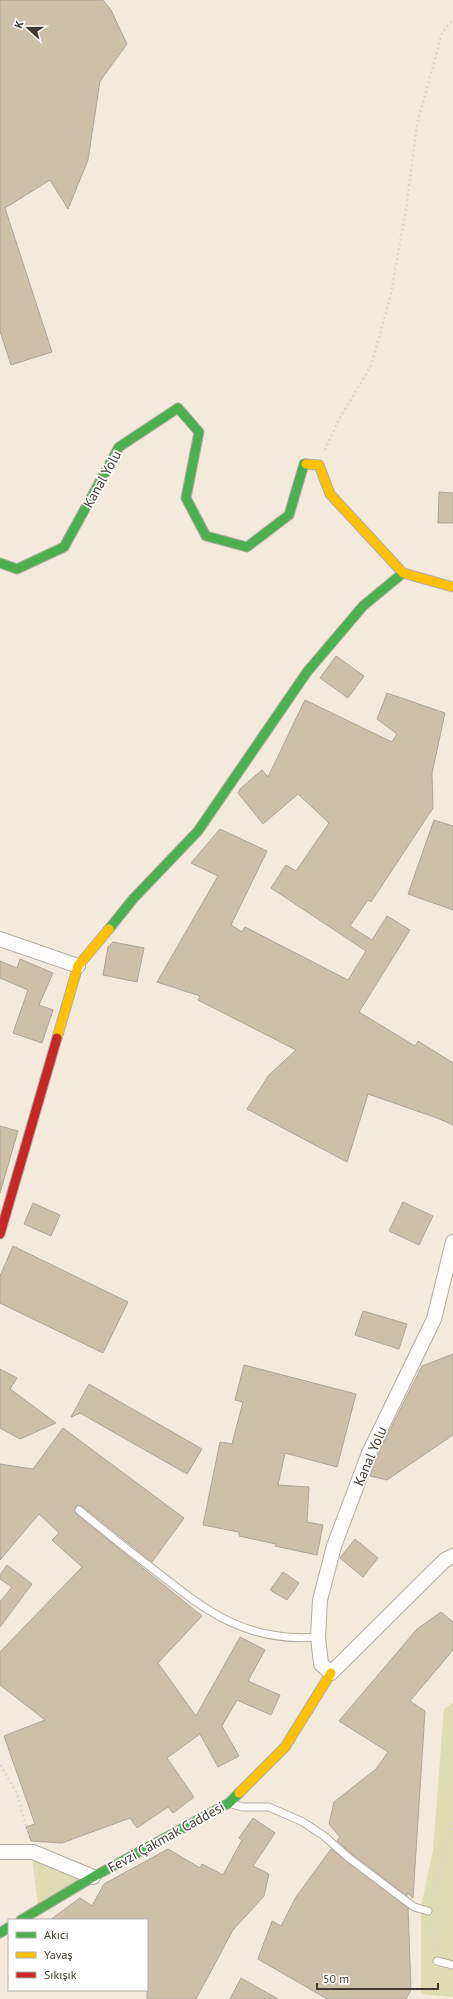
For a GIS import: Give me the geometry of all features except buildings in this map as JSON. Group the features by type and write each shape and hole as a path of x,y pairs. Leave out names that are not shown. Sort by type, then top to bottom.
{"street":[{"name":"Kanal Yolu","path":"0,563 17,569 64,548 119,447 178,408 199,432 186,498 206,536 247,547 289,515 304,464 319,465"},
{"path":"319,465 330,494 402,573 453,587"},
{"path":"0,1234 78,966 133,899 198,831 308,672 363,606 402,573"},
{"path":"0,939 78,966"},
{"name":"Kanal Yolu","path":"331,1673 321,1664 318,1637 320,1600 334,1546 369,1453 434,1319 453,1242"},
{"name":"Fevzi Çakmak Caddesi","path":"23,1919 93,1877 229,1803 285,1747 331,1673 445,1560 453,1556"},
{"path":"0,1852 33,1852 93,1877"}],"lane":[{"path":"79,1510 181,1593 208,1611 263,1634 290,1638 318,1637"},
{"path":"229,1803 243,1806 269,1807 303,1822 324,1836 349,1858 414,1907 428,1911"},
{"path":"437,1961 453,1965"}],"path":[{"path":"319,465 338,421 371,366 391,291 406,210 417,124 442,33 453,19"},
{"path":"0,1765 17,1793 33,1852"},
{"path":"437,1961 428,1911 453,1821"}],"green space":[{"path":"453,1703 453,1997 421,1994 421,1907 433,1850 444,1709"},
{"path":"32,1857 83,1878 38,1905"}],"traffic: fast":[{"path":"0,563 17,569 64,547 119,447 178,408 199,432 186,498 206,536 247,547 289,515 304,464 306,464"},
{"path":"109,929 133,899 198,831 307,672 363,606 403,573"},
{"path":"23,1919 93,1877 229,1803 239,1793"},
{"path":"0,1933 8,1928"}],"traffic: slow":[{"path":"306,464 319,465 330,494 403,573 453,587"},
{"path":"57,1038 78,966 109,929"},
{"path":"239,1793 285,1747 331,1673"}],"traffic: jam":[{"path":"0,1234 57,1038"}]}
